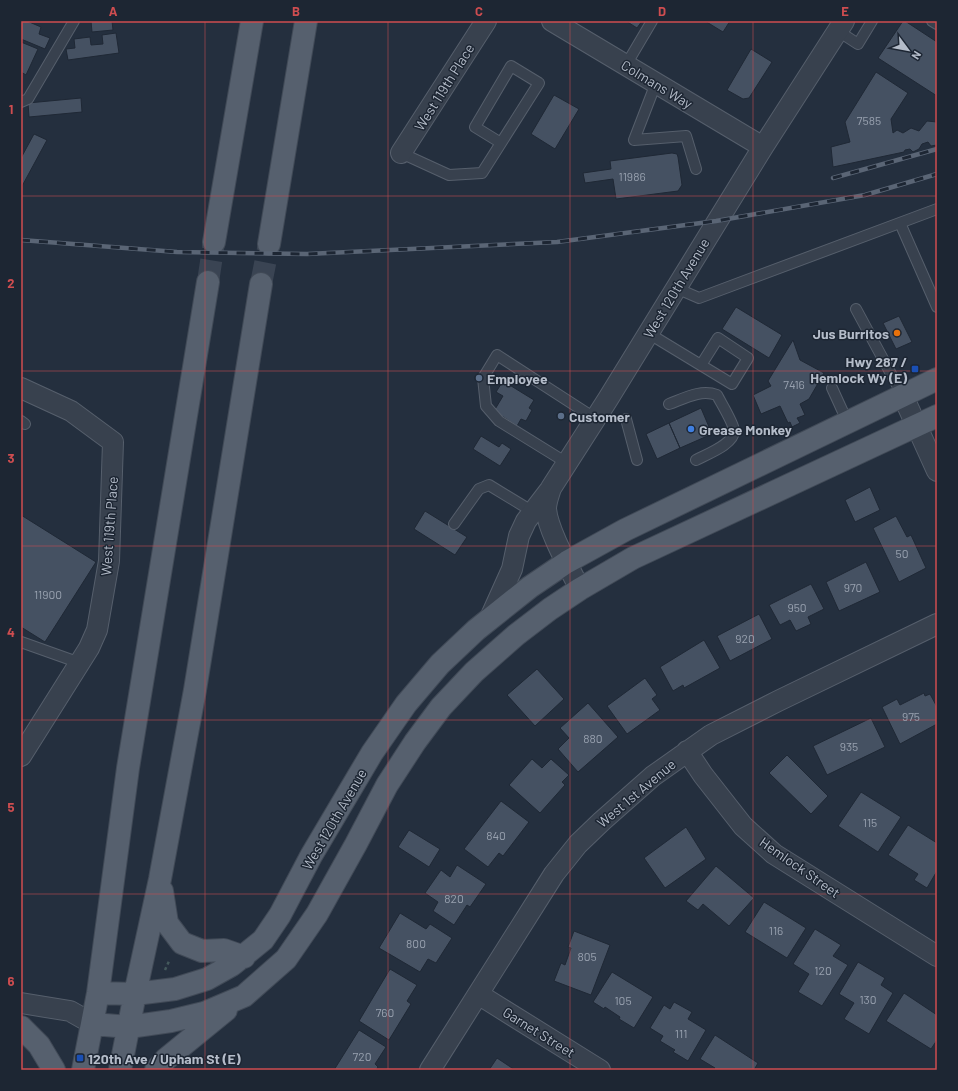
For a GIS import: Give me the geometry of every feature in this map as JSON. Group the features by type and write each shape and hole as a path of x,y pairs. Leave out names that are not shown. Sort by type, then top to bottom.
{"main road":[{"path":"214,242 252,21"},
{"path":"269,244 306,21"},
{"path":"83,1070 98,993 130,760 208,282"},
{"path":"120,1070 160,879 195,690 261,284"},
{"name":"West 120th Avenue","path":"98,993 135,994 175,989 194,983 232,965 264,940 280,915 312,856 372,753 406,704 440,664 476,630 530,587 567,562 625,530 937,380"},
{"name":"West 120th Avenue","path":"93,1024 129,1027 171,1021 204,1013 244,996 286,959 316,914 356,844 387,785 415,742 441,707 474,672 516,635 550,609 580,589 633,558 937,416"},
{"path":"160,879 167,923 182,943 202,952 224,950 244,957"},
{"path":"156,1070 166,1059 244,996"},
{"path":"21,1027 39,1045 54,1070"}],"street":[{"name":"West 119th Place","path":"401,153 486,21"},
{"name":"Colmans Way","path":"552,21 763,147"},
{"name":"West 120th Avenue","path":"490,618 512,569 519,536 526,521 541,517 551,488 596,419 763,147 841,26"},
{"name":"West 119th Place","path":"21,388 71,411 113,442 109,561 97,630 80,663 21,756"},
{"path":"903,396 937,471"},
{"path":"541,517 567,562 580,589"},
{"name":"West 1st Avenue","path":"430,1070 554,874 578,844 653,776 711,735 937,624"},
{"name":"Hemlock Street","path":"687,751 703,775 743,826 774,854 937,956"},
{"path":"70,1011 98,993"},
{"name":"Garnet Street","path":"478,994 600,1070"},
{"path":"21,1003 70,1011 93,1024"}],"lane":[{"path":"21,102 28,98 74,21"},
{"path":"626,65 652,21"},
{"path":"841,26 858,44 872,21"},
{"path":"932,21 937,24"},
{"path":"401,153 449,175 482,173 501,144 539,83 511,66 475,127 501,144"},
{"path":"656,83 634,140 686,136 696,169"},
{"path":"676,288 699,298 937,209"},
{"path":"900,223 937,307"},
{"path":"856,309 903,396"},
{"path":"648,333 732,384 748,358 718,338 701,365"},
{"path":"567,463 499,421 486,406 483,378 497,355 596,419"},
{"path":"832,388 848,423"},
{"path":"669,404 701,393 710,392 717,395 734,428 734,436 729,442 696,460"},
{"path":"626,419 637,460"},
{"path":"454,524 479,489 489,485 541,517"},
{"path":"21,642 80,663"}],"path":[{"path":"164,973 165,966 174,953"}],"building":[{"path":"21,21 27,21 41,27 39,34 50,38 45,49 21,39"},
{"path":"91,21 112,21 113,30 92,32"},
{"path":"626,21 642,21 637,28"},
{"path":"705,21 730,21 723,32"},
{"path":"903,21 937,42 937,96 878,58"},
{"path":"116,33 119,53 68,60 66,49 75,48 74,39 90,37 91,45 103,44 102,35"},
{"path":"21,42 38,49 26,75 21,72"},
{"path":"751,49 772,62 749,98 743,99 727,90"},
{"path":"876,72 908,93 891,119 893,133 897,130 903,133 911,128 919,131 927,121 937,122 937,145 931,146 928,142 922,144 919,149 913,152 910,149 905,150 904,152 833,167 831,147 850,142 845,122"},
{"path":"554,95 579,109 555,149 531,134"},
{"path":"81,98 82,112 29,117 28,103"},
{"path":"34,134 47,140 21,188 21,158"},
{"path":"672,153 677,154 678,157 682,185 678,191 616,199 613,179 585,183 583,173 611,169 610,161"},
{"path":"736,307 782,335 769,358 722,329"},
{"name":"Jus Burritos","path":"899,316 912,342 896,349 883,323"},
{"path":"793,340 800,360 824,373 809,399 800,404 805,415 797,418 800,423 792,427 790,422 788,423 780,406 761,414 753,395 771,386 768,381"},
{"path":"503,381 534,400 529,408 532,410 526,421 521,419 517,426 494,411 503,396 496,392"},
{"name":"Grease Monkey","path":"701,408 712,434 680,448 669,423"},
{"name":"Grease Monkey","path":"669,423 680,448 657,459 646,434"},
{"path":"481,436 499,447 502,443 511,449 500,466 473,449"},
{"path":"870,487 880,510 855,522 845,500"},
{"path":"425,511 467,537 455,555 414,529"},
{"path":"21,515 96,562 45,642 21,627"},
{"path":"896,516 907,537 911,535 926,568 899,582 873,528"},
{"path":"866,562 880,592 839,611 826,582"},
{"path":"811,584 824,609 808,617 811,624 796,631 790,620 780,625 769,605"},
{"path":"759,614 772,639 730,661 717,636"},
{"path":"704,640 720,668 684,688 683,685 673,691 660,667"},
{"path":"537,669 564,699 535,726 507,695"},
{"path":"645,678 657,695 652,699 660,710 627,734 607,706"},
{"path":"924,693 925,696 930,694 937,707 937,724 900,744 882,707 897,699 900,705"},
{"path":"588,703 618,737 578,772 558,749 569,738 560,728"},
{"path":"871,718 885,747 827,775 813,746"},
{"path":"787,755 828,796 811,814 769,773"},
{"path":"532,759 542,768 551,759 569,775 562,782 565,785 540,813 509,785"},
{"path":"861,792 901,817 878,852 838,826"},
{"path":"501,801 529,822 503,856 499,853 488,867 464,849"},
{"path":"908,825 937,843 937,871 927,888 914,880 918,874 888,855"},
{"path":"686,827 706,859 665,888 644,858"},
{"path":"409,830 440,849 429,867 398,847"},
{"path":"457,865 486,884 470,907 467,905 454,925 433,911 438,902 425,893 441,870 450,877"},
{"path":"716,866 754,898 729,926 703,904 698,910 686,901"},
{"path":"764,902 806,928 787,958 745,932"},
{"path":"400,913 426,929 430,924 452,938 436,963 428,959 420,972 379,948"},
{"path":"815,929 841,945 833,956 848,965 822,1006 798,992 809,974 793,964"},
{"path":"574,931 610,945 591,995 554,981 561,963 565,965 571,948 568,947"},
{"path":"858,962 885,978 881,985 893,993 869,1034 844,1019 854,1003 839,994"},
{"path":"390,969 417,985 407,1001 411,1004 389,1040 359,1021"},
{"path":"612,972 653,997 634,1028 619,1019 620,1017 605,1007 604,1009 593,1002"},
{"path":"904,993 937,1015 937,1040 931,1049 886,1021"},
{"path":"674,1002 692,1012 688,1019 706,1030 688,1061 673,1052 675,1050 660,1041 663,1036 650,1028 664,1005 670,1009"},
{"path":"359,1030 386,1047 375,1064 378,1067 376,1070 334,1070"},
{"path":"715,1035 758,1063 754,1070 713,1070 715,1068 700,1059"},
{"path":"497,1058 515,1070 489,1070"}],"tunnel":[{"path":"208,282 214,242"},
{"path":"261,284 269,244"}],"railway":[{"path":"833,178 937,149"},
{"path":"21,240 177,252 307,254 557,242 716,221 865,195 937,174"}],"place":[{"name":"Jus Burritos","path":"897,333"},
{"name":"Hwy 287 / Hemlock Wy (E)","path":"915,369"},
{"name":"Employee","path":"479,378"},
{"name":"Customer","path":"561,416"},
{"name":"Grease Monkey","path":"691,429"},
{"name":"120th Ave / Upham St (E)","path":"80,1058"}]}
